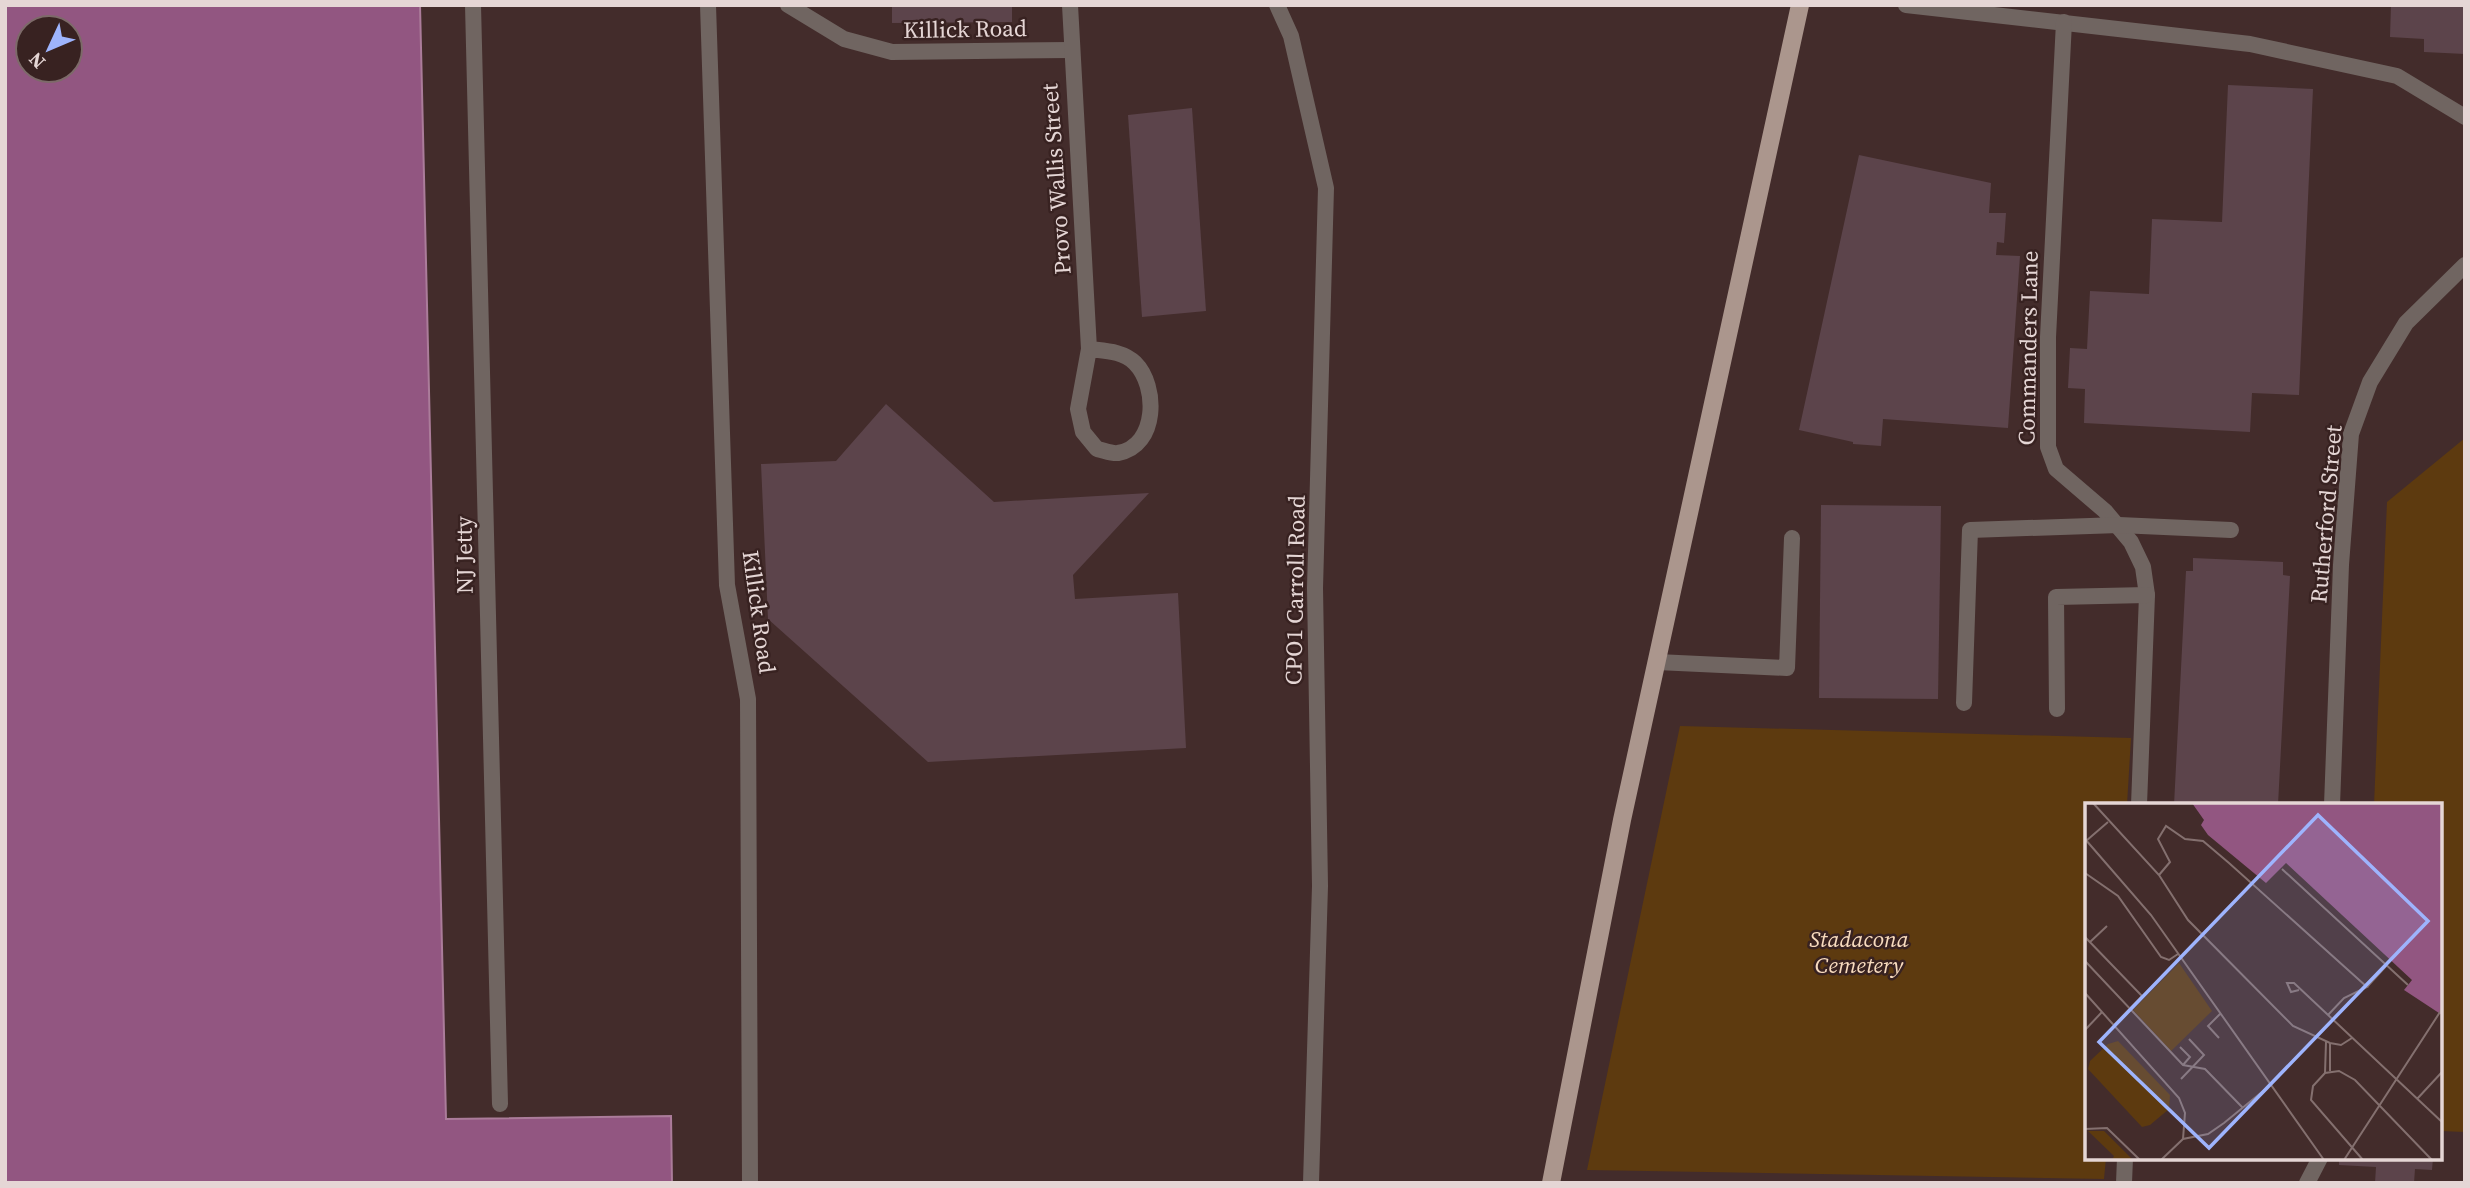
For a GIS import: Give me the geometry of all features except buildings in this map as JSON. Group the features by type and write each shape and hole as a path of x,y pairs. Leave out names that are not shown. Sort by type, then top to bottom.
{"main road":[{"path":"1551,1183 1622,820 1800,5"}],"lane":[{"name":"NJ Jetty","path":"472,5 500,1104"},
{"name":"Killick Road","path":"708,5 727,585 748,699 750,1183"},
{"name":"Killick Road","path":"788,5 844,39 892,52 1070,50"},
{"name":"Provo Wallis Street","path":"1070,5 1070,50 1089,349 1078,410 1083,432 1097,449 1118,453 1138,443 1148,426 1152,405 1144,377 1134,362 1115,352 1089,349"},
{"name":"CPO1 Carroll Road","path":"1277,5 1291,36 1326,188 1315,588 1320,886 1311,1183"},
{"path":"1906,5 2250,44 2397,76 2465,117"},
{"name":"Commanders Lane","path":"2064,22 2048,337 2050,457 2067,482 2119,526 2143,568 2147,595 2139,803"},
{"name":"Rutherford Street","path":"2332,803 2341,565 2351,434 2370,382 2406,323 2465,265"},
{"path":"1964,704 1970,530 2119,526 2231,530"},
{"path":"1657,662 1787,668 1792,538"},
{"path":"2057,709 2056,597 2147,595"},
{"path":"2124,1183 2125,1160"},
{"path":"2307,1183 2319,1160"}],"green space":[{"path":"2465,438 2465,1132 2442,1131 2442,803 2374,803 2387,502"},
{"name":"Stadacona Cemetery","path":"1680,726 2131,738 2127,803 2085,803 2085,1160 2106,1160 2104,1179 1587,1170"}],"shaded area":[{"path":"5,5 420,5 446,1119 671,1116 672,1183 5,1183"}]}
